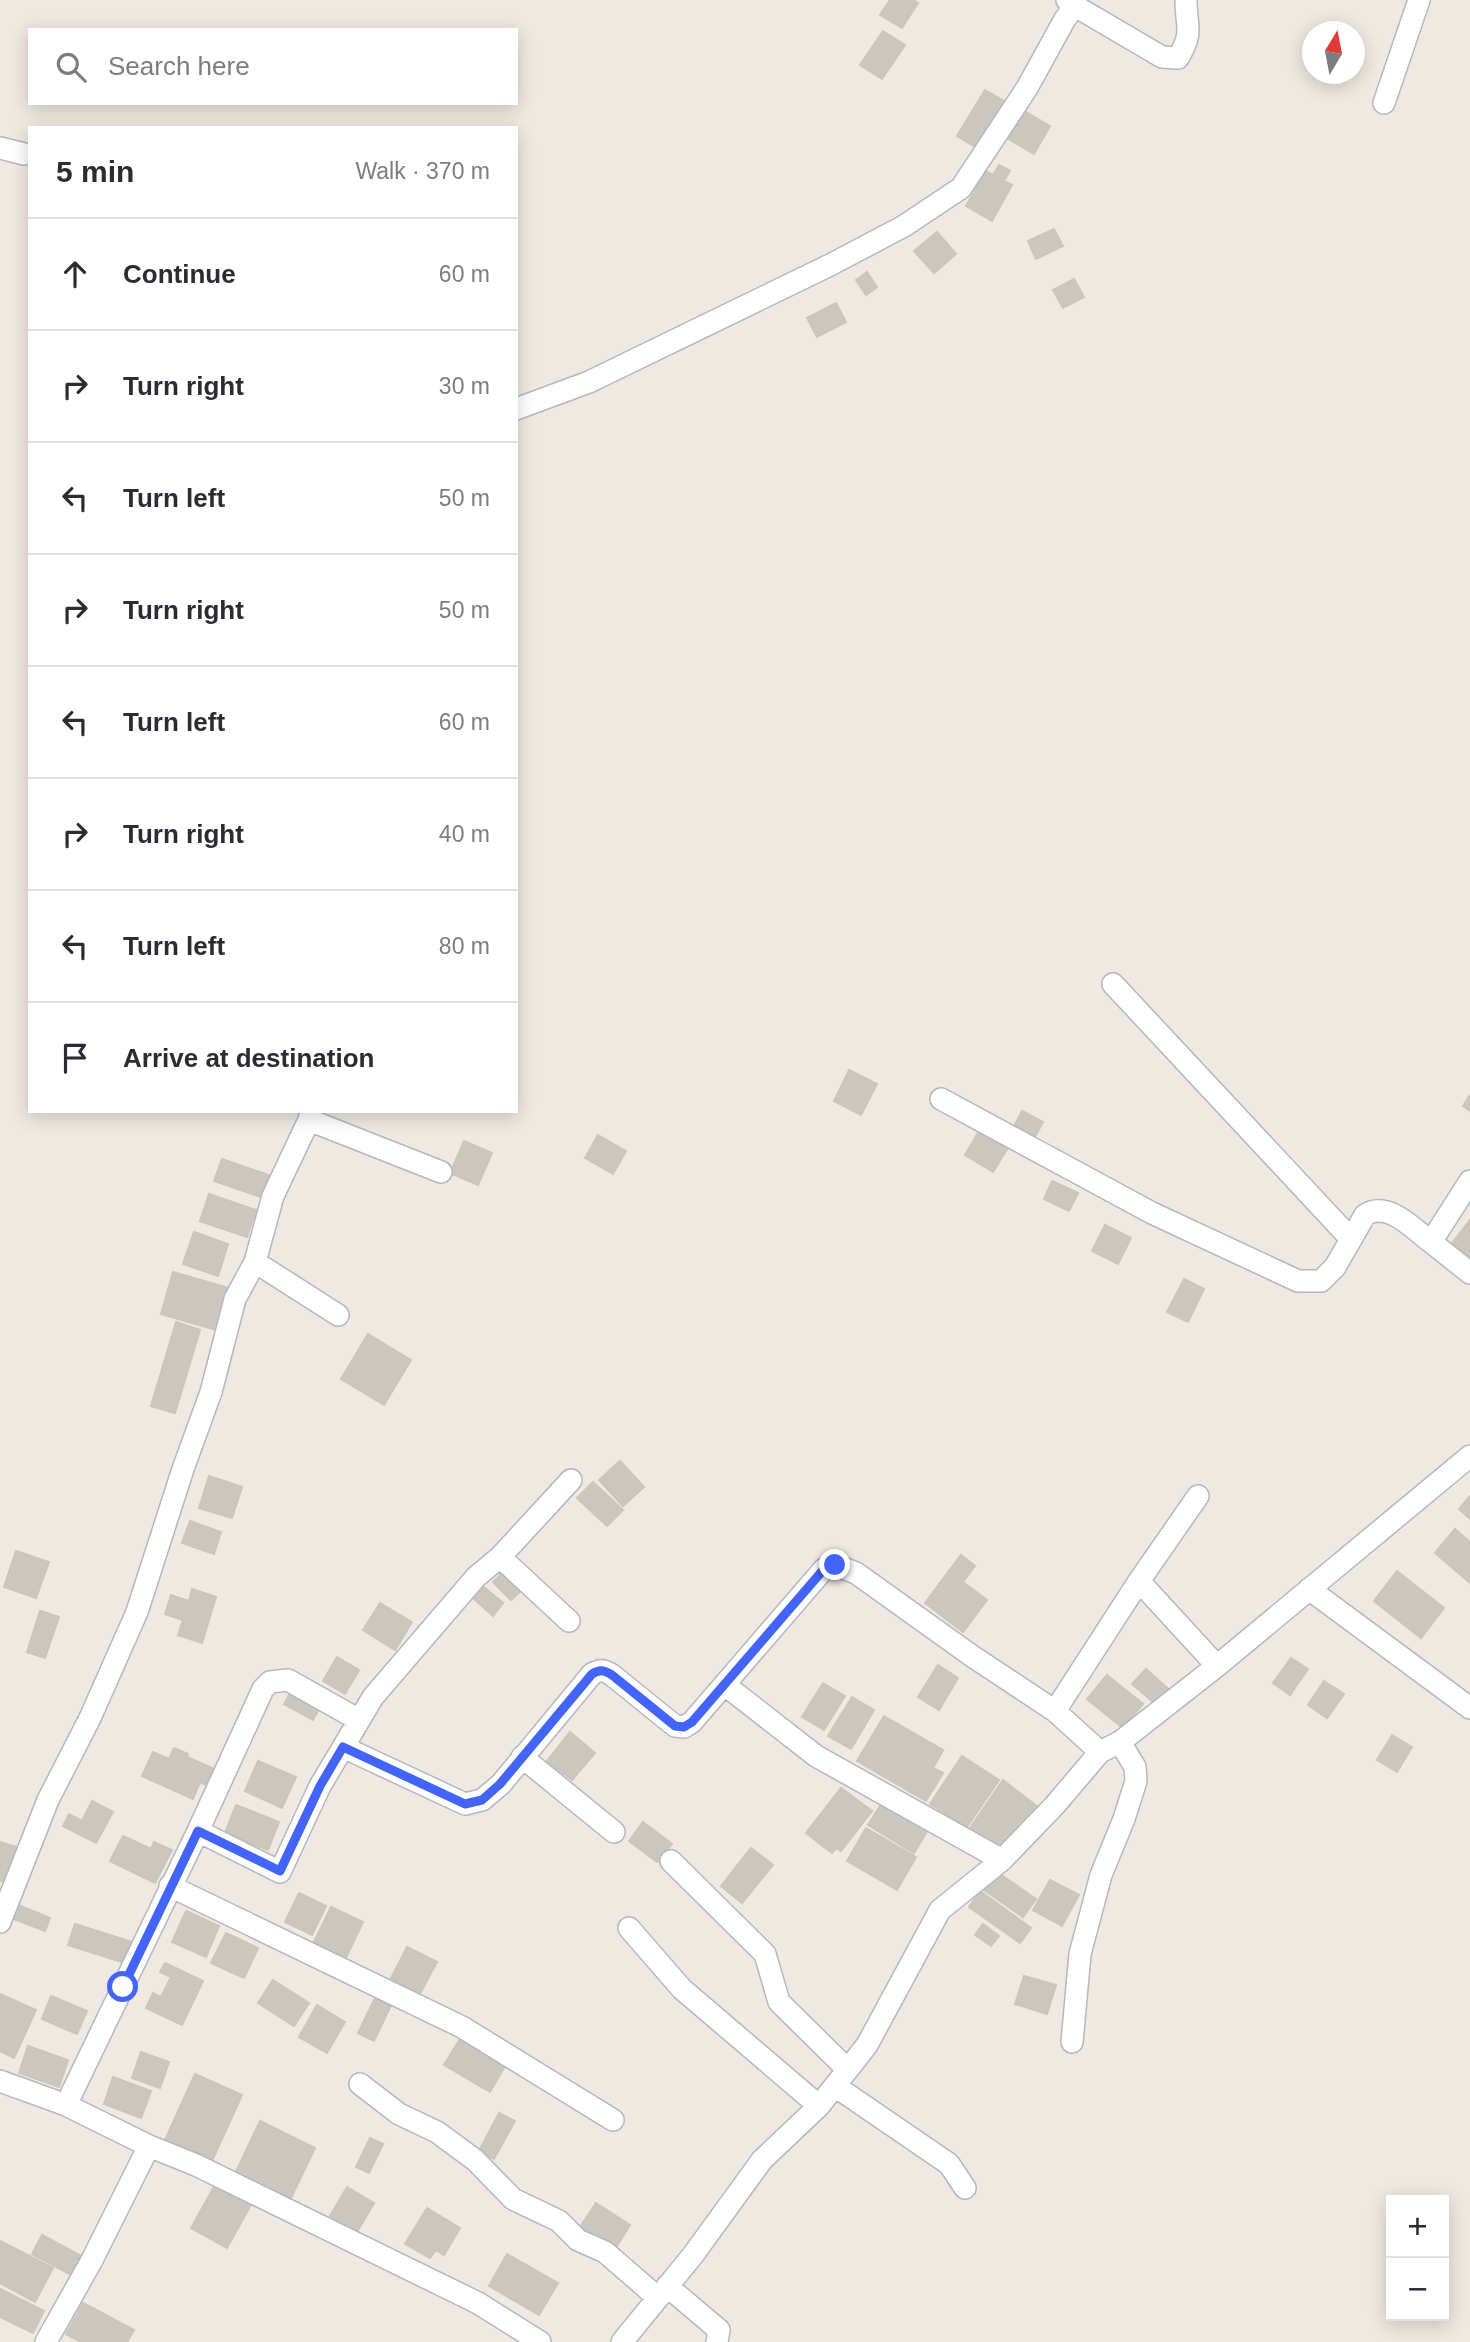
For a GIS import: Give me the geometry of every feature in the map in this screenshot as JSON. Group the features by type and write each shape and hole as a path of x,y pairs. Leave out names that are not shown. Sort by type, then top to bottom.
{"street":[{"path":"518,408 589,382 831,265 904,226 961,188 1027,88 1071,3 1162,57 1178,58 1188,43 1186,0"},
{"path":"1384,103 1419,0"},
{"path":"0,148 24,154"},
{"path":"1113,984 1351,1239"},
{"path":"941,1098 1152,1213 1298,1281 1321,1281 1335,1267 1365,1215 1373,1210 1389,1211 1470,1273"},
{"path":"0,1922 48,1800 90,1718 137,1612 211,1392 235,1299 255,1262 273,1196 310,1116 441,1172"},
{"path":"1431,1242 1470,1181"},
{"path":"255,1262 338,1315"},
{"path":"622,2342 693,2255 762,2160 819,2106 867,2045 940,1910 1002,1860 1110,1747 1217,1666 1470,1456"},
{"path":"198,1831 280,1871 320,1786 373,1697 476,1577 500,1557 571,1480"},
{"path":"1055,1711 1198,1496"},
{"path":"500,1557 569,1620"},
{"path":"343,1747 465,1804 482,1800 500,1784 592,1674 604,1670 675,1726 684,1727 692,1722 725,1685 824,1569 835,1565 856,1573 972,1656 1110,1747 1135,1767 1136,1781 1101,1875 1080,1954 1072,2042"},
{"path":"1139,1581 1217,1666"},
{"path":"1309,1589 1470,1708"},
{"path":"66,2105 263,1689 270,1682 288,1680 359,1720"},
{"path":"725,1685 816,1756 1002,1860"},
{"path":"522,1757 614,1832"},
{"path":"671,1861 765,1954 779,2002 841,2078 949,2164 965,2188"},
{"path":"170,1886 462,2026 613,2120"},
{"path":"629,1928 682,1989 819,2106"},
{"path":"0,2081 66,2105 149,2146 196,2165 478,2303 540,2342"},
{"path":"360,2084 399,2114 437,2132 475,2160 513,2199 559,2221 578,2240 605,2252 719,2330 717,2342"},
{"path":"46,2342 92,2260 149,2146"}],"building":[{"path":"890,0 913,0 918,3 902,28 880,15"},
{"path":"883,31 905,45 882,79 860,65"},
{"path":"985,90 1011,105 980,150 957,136"},
{"path":"1021,109 1050,126 1034,154 1005,137"},
{"path":"999,165 1010,171 1004,181 1012,185 992,221 966,206 986,171 993,175"},
{"path":"1054,229 1063,246 1036,259 1028,241"},
{"path":"937,232 956,254 934,273 914,251"},
{"path":"867,272 877,287 866,295 856,280"},
{"path":"1074,279 1084,297 1063,308 1053,290"},
{"path":"836,303 846,322 817,337 807,318"},
{"path":"849,1070 877,1084 861,1115 834,1101"},
{"path":"1470,1095 1470,1111 1463,1106"},
{"path":"1022,1111 1043,1122 1034,1139 1013,1128"},
{"path":"982,1126 1011,1143 993,1172 965,1155"},
{"path":"598,1135 626,1151 613,1174 585,1158"},
{"path":"464,1141 492,1153 478,1185 450,1173"},
{"path":"222,1159 277,1178 269,1200 214,1181"},
{"path":"1052,1181 1078,1193 1069,1211 1044,1199"},
{"path":"209,1194 256,1210 247,1237 200,1221"},
{"path":"1470,1220 1470,1257 1452,1243"},
{"path":"1105,1225 1131,1238 1118,1264 1092,1251"},
{"path":"194,1232 228,1244 218,1276 183,1264"},
{"path":"173,1272 232,1289 220,1331 161,1314"},
{"path":"1184,1279 1204,1289 1188,1322 1167,1312"},
{"path":"176,1322 200,1330 175,1413 151,1406"},
{"path":"368,1334 411,1360 384,1405 341,1379"},
{"path":"620,1461 644,1487 623,1506 599,1480"},
{"path":"209,1476 242,1487 232,1518 199,1508"},
{"path":"593,1482 623,1510 607,1526 577,1498"},
{"path":"1470,1496 1470,1519 1459,1509"},
{"path":"190,1521 221,1532 214,1554 182,1543"},
{"path":"1455,1529 1470,1542 1470,1583 1435,1553"},
{"path":"16,1551 49,1562 36,1598 4,1587"},
{"path":"961,1555 975,1566 963,1582 987,1600 963,1632 925,1603"},
{"path":"507,1569 525,1587 511,1600 493,1582"},
{"path":"1397,1571 1444,1608 1421,1638 1374,1601"},
{"path":"484,1587 503,1603 493,1616 474,1599"},
{"path":"192,1589 216,1597 202,1643 178,1635 183,1620 165,1614 171,1595 189,1601"},
{"path":"380,1603 412,1622 395,1650 363,1630"},
{"path":"40,1611 59,1617 45,1658 27,1652"},
{"path":"337,1657 359,1670 345,1694 323,1681"},
{"path":"1291,1658 1308,1669 1290,1695 1273,1683"},
{"path":"938,1665 958,1678 939,1710 918,1697"},
{"path":"1146,1669 1173,1693 1160,1708 1132,1684"},
{"path":"1107,1675 1143,1704 1123,1728 1087,1699"},
{"path":"1324,1681 1344,1694 1327,1718 1308,1705"},
{"path":"823,1683 845,1696 824,1730 802,1717"},
{"path":"293,1688 322,1704 313,1720 284,1704"},
{"path":"852,1697 874,1710 851,1749 828,1736"},
{"path":"884,1716 943,1750 933,1768 943,1773 926,1801 857,1761"},
{"path":"570,1732 595,1753 572,1780 547,1761"},
{"path":"1392,1735 1412,1747 1397,1772 1377,1760"},
{"path":"174,1748 219,1771 211,1787 200,1782 193,1799 142,1776 153,1752 169,1759"},
{"path":"962,1756 999,1780 967,1827 930,1804"},
{"path":"258,1761 296,1777 282,1808 245,1791"},
{"path":"1003,1780 1039,1808 1001,1853 968,1831"},
{"path":"841,1788 872,1811 841,1851 836,1848 832,1853 806,1833"},
{"path":"92,1801 113,1812 96,1843 63,1826 69,1814 82,1821"},
{"path":"883,1801 929,1828 914,1853 868,1825"},
{"path":"236,1805 279,1822 268,1850 225,1833"},
{"path":"643,1822 672,1844 657,1862 629,1841"},
{"path":"866,1828 916,1857 897,1890 847,1861"},
{"path":"123,1836 151,1849 154,1842 172,1850 155,1883 110,1861"},
{"path":"0,1842 16,1847 5,1882 0,1881"},
{"path":"751,1848 773,1865 742,1903 721,1886"},
{"path":"997,1872 1036,1899 1023,1917 984,1890"},
{"path":"1050,1880 1079,1895 1062,1926 1033,1910"},
{"path":"980,1891 1031,1928 1020,1943 969,1907"},
{"path":"299,1893 326,1906 312,1935 285,1922"},
{"path":"16,1904 50,1918 45,1931 11,1918"},
{"path":"331,1907 363,1922 345,1960 313,1944"},
{"path":"186,1911 219,1926 206,1957 172,1942"},
{"path":"75,1924 132,1942 125,1963 68,1945"},
{"path":"983,1924 999,1936 991,1946 975,1935"},
{"path":"226,1933 258,1948 244,1978 211,1963"},
{"path":"407,1947 437,1962 420,1994 391,1978"},
{"path":"165,1963 203,1981 182,2025 146,2008 153,1993 161,1997 171,1977 160,1972"},
{"path":"1024,1976 1056,1985 1047,2014 1015,2004"},
{"path":"273,1980 309,2003 294,2026 258,2003"},
{"path":"0,1994 36,2010 14,2058 0,2051"},
{"path":"377,1994 393,2001 374,2041 358,2033"},
{"path":"51,1996 87,2011 77,2034 42,2019"},
{"path":"317,2005 345,2022 327,2053 299,2037"},
{"path":"463,2034 508,2061 490,2092 444,2065"},
{"path":"28,2046 68,2060 59,2087 19,2073"},
{"path":"141,2052 169,2062 160,2088 132,2078"},
{"path":"195,2074 242,2095 212,2161 165,2140"},
{"path":"113,2077 151,2091 141,2118 104,2104"},
{"path":"499,2113 515,2121 494,2159 479,2151"},
{"path":"260,2121 315,2148 289,2202 234,2176"},
{"path":"370,2138 383,2144 369,2173 356,2167"},
{"path":"216,2183 252,2203 227,2248 191,2228"},
{"path":"347,2187 374,2203 357,2232 330,2216"},
{"path":"596,2203 630,2225 613,2252 578,2230"},
{"path":"427,2208 460,2228 444,2255 436,2250 430,2258 405,2244"},
{"path":"42,2235 85,2258 75,2277 32,2254"},
{"path":"0,2241 53,2268 35,2302 0,2283"},
{"path":"507,2254 558,2283 539,2315 489,2286"},
{"path":"0,2289 44,2311 33,2333 0,2317"},
{"path":"83,2303 134,2330 127,2342 81,2342 66,2334"}],"route":[{"path":"123,1987 198,1831 280,1871 320,1786 343,1747 465,1804 482,1800 500,1784 554,1717 597,1671 604,1670 612,1675 675,1726 684,1727 692,1722 725,1685 824,1569 835,1565"}]}
